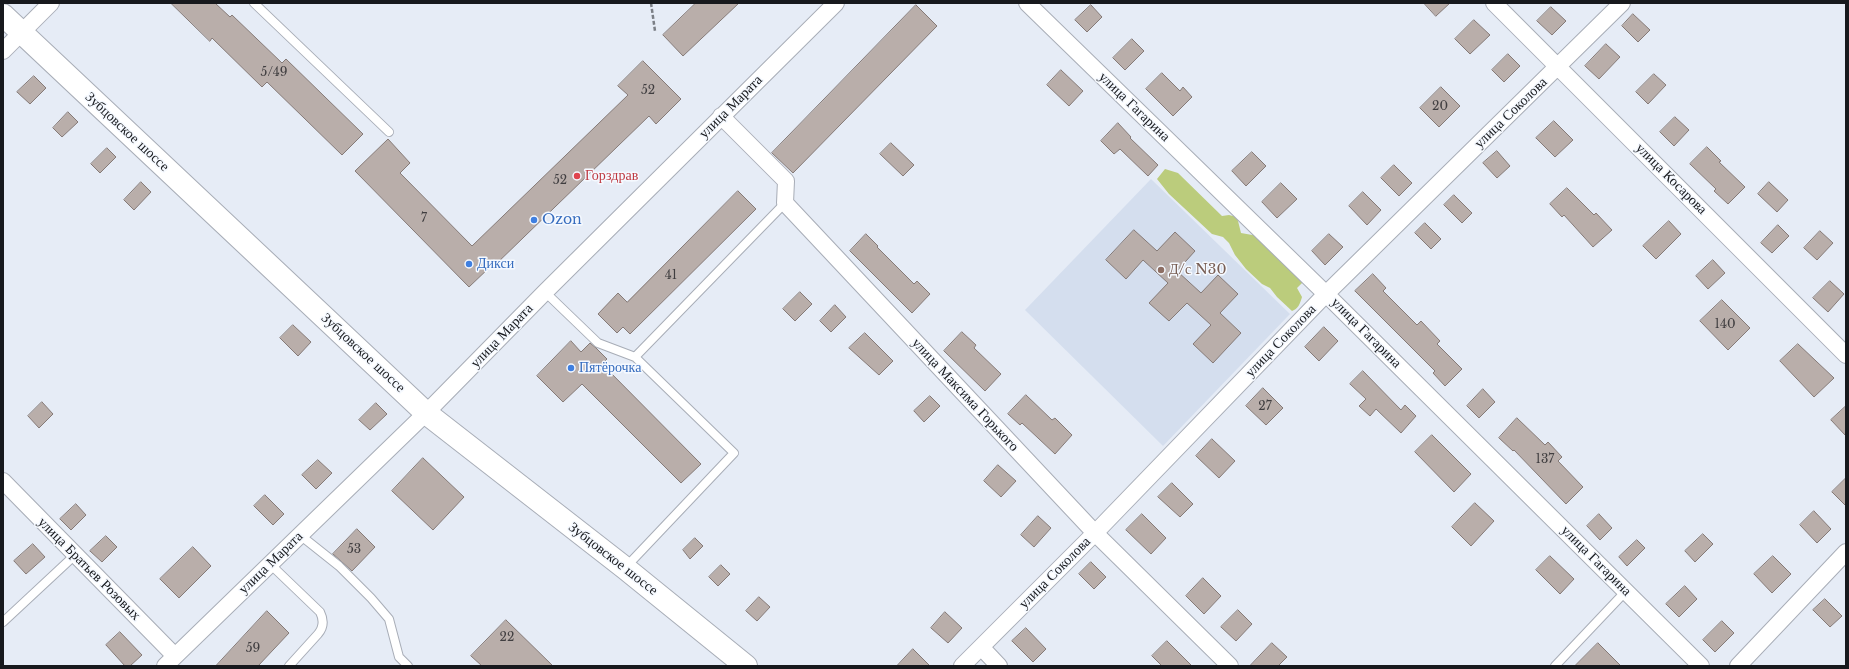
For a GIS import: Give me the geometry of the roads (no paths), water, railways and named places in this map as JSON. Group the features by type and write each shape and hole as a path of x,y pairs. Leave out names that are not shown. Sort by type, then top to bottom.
{"main road":[{"name":"Зубцовское шоссе","path":"3,15 426,413 625,568 746,666"}],"street":[{"path":"3,51 51,3"},
{"name":"улица Марата","path":"170,661 426,413 721,116 836,3"},
{"name":"улица Гагарина","path":"1027,3 1326,294 1701,666"},
{"name":"улица Косарова","path":"1494,3 1559,66 1846,355"},
{"name":"улица Соколова","path":"962,666 1095,533 1326,294 1622,3"},
{"path":"721,116 786,180 785,203"},
{"name":"улица Максима Горького","path":"785,203 1095,533 1230,666"},
{"name":"улица Братьев Розовых","path":"3,481 75,555 170,661"},
{"path":"1738,666 1846,552"},
{"path":"981,647 999,666"}],"lane":[{"path":"254,3 389,132"},
{"path":"635,357 785,203"},
{"path":"545,292 598,343 635,357 734,453 625,568"},
{"path":"300,535 339,566 380,609 388,619 399,657 408,666"},
{"path":"3,622 75,555"},
{"path":"270,564 320,612 322,616 323,624 321,630 289,666"},
{"path":"1555,666 1626,591"}],"place":[{"name":"Горздрав","path":"577,176"},
{"name":"Ozon","path":"534,220"},
{"name":"Дикси","path":"469,264"},
{"name":"Д/с N30","path":"1161,270"},
{"name":"Пятёрочка","path":"571,368"}]}
